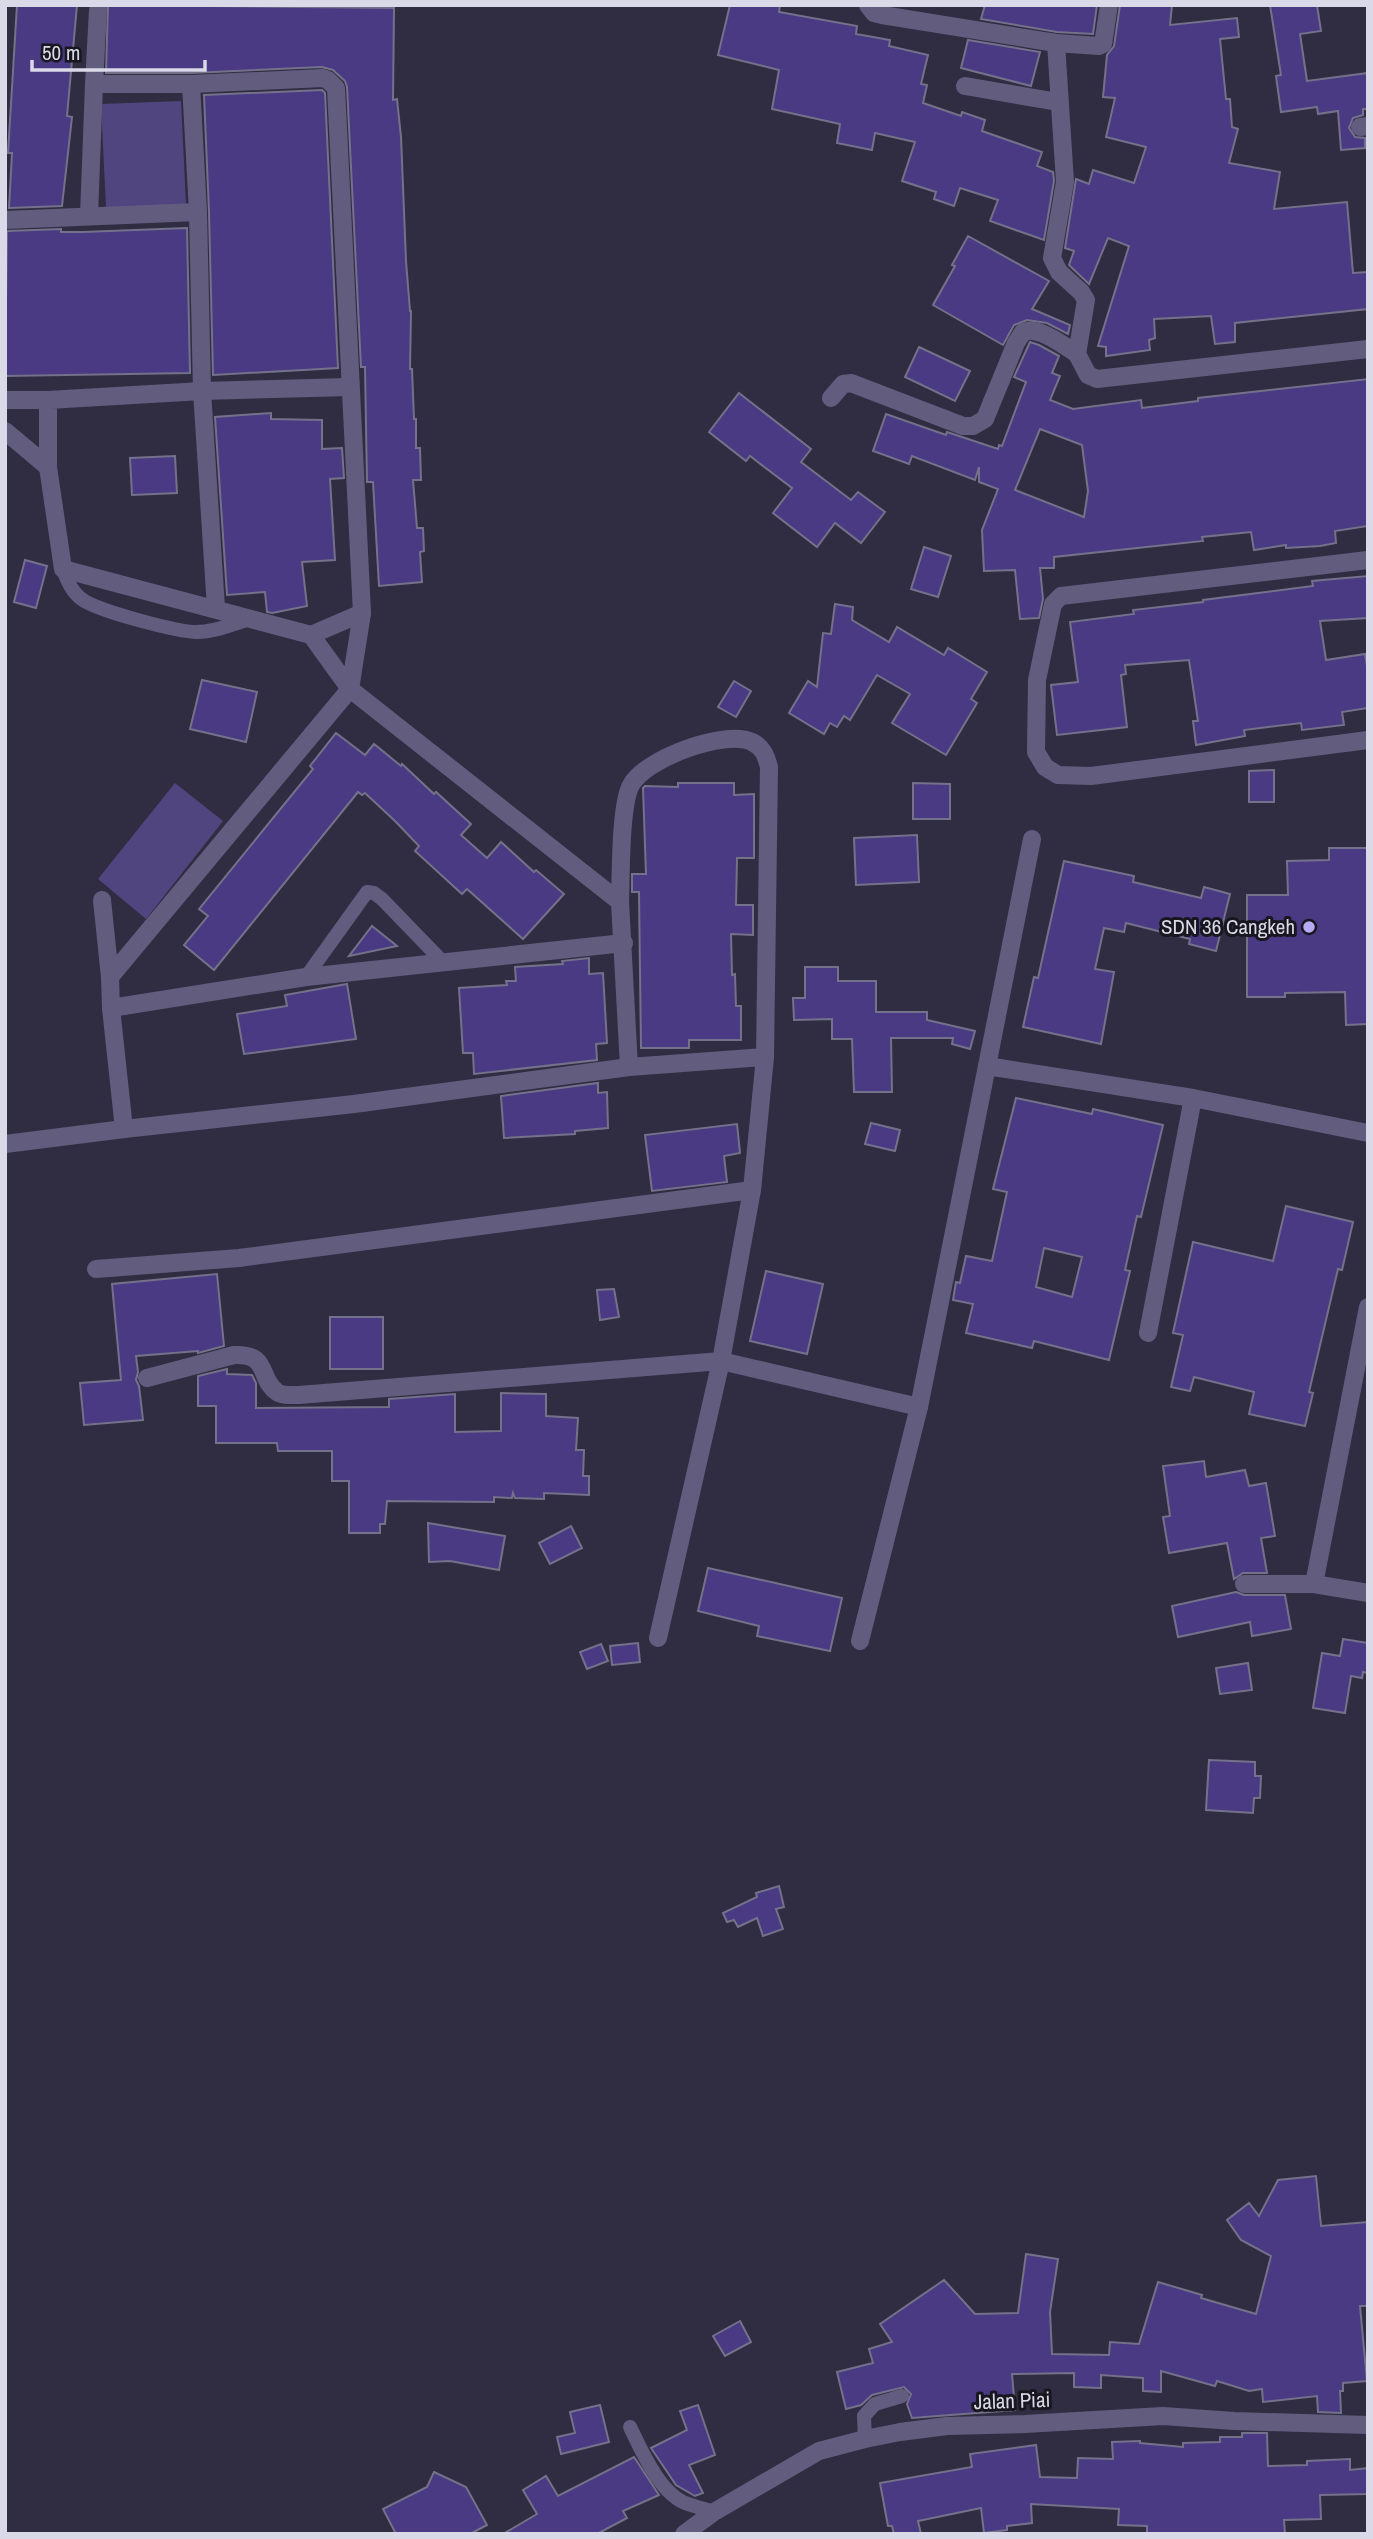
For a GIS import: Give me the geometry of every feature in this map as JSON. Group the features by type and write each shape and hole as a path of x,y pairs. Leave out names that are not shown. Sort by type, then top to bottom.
{"street":[{"path":"867,5 882,15 1056,43 1098,46 1103,44 1110,5"},
{"path":"89,216 98,10"},
{"path":"1056,43 1065,182 1052,258 1059,272 1086,300 1077,354"},
{"path":"94,84 191,84 323,78 336,88 362,613 350,689 110,977"},
{"path":"191,84 198,212 202,391 215,608"},
{"path":"965,86 1058,102"},
{"path":"5,220 198,212"},
{"path":"831,398 843,384 851,383 963,426 973,426 985,419 1016,343 1023,332 1031,330 1055,340 1077,354 1088,375 1097,379 1368,349"},
{"path":"5,400 349,387"},
{"path":"48,400 48,467 63,569 311,635 362,613"},
{"path":"5,431 48,467"},
{"path":"1368,560 1061,596 1054,604 1050,618 1036,697 1036,751 1045,767 1058,775 1091,776 1368,740"},
{"path":"311,635 350,689 620,902"},
{"path":"629,1067 620,902 625,798 639,772 697,745 738,738 749,740 759,746 766,755 769,767 765,1057 752,1190 721,1361 658,1638"},
{"path":"860,1641 919,1407 1032,839"},
{"path":"103,900 124,1129"},
{"path":"111,1008 306,977 624,943"},
{"path":"5,1144 354,1104 629,1067 765,1057"},
{"path":"987,1066 1193,1098 1368,1133"},
{"path":"1148,1333 1193,1098"},
{"path":"96,1269 239,1258 752,1190"},
{"path":"1314,1584 1368,1307"},
{"path":"147,1378 244,1354 260,1363 276,1392 299,1395 721,1361 919,1407"},
{"path":"1244,1584 1314,1584 1368,1593"},
{"name":"Jalan Piai","path":"684,2534 714,2512 820,2451 865,2439 947,2426 1163,2416 1368,2425"}],"lane":[{"path":"63,569 68,582 84,601 138,619 189,632 201,632 250,619"},
{"path":"306,977 367,892 383,899 443,962"},
{"path":"865,2439 864,2416 875,2404 902,2396"},
{"path":"630,2427 653,2472 675,2497 687,2504 714,2512"}],"shaded area":[{"path":"181,101 186,205 106,208 101,104"},
{"path":"175,783 223,821 146,919 98,879"}],"building":[{"path":"17,5 77,5 67,116 72,117 62,206 9,208 12,153 8,153"},
{"path":"108,5 394,8 393,100 397,99 401,137 406,261 411,311 410,369 416,419 416,448 420,448 421,480 413,480 417,528 423,528 424,551 420,552 422,582 379,586 373,482 367,482 365,367 361,367 345,81 333,70 322,67 191,73 106,73"},
{"path":"730,5 780,5 779,12 857,26 856,34 890,40 889,46 928,55 921,84 927,85 923,103 961,116 962,112 985,120 982,131 1042,152 1037,166 1053,172 1054,181 1044,240 990,221 998,200 960,188 954,206 934,199 936,192 902,181 915,142 875,133 872,150 837,143 840,124 772,109 779,70 718,55"},
{"path":"985,5 1097,5 1093,34 1057,32 981,19"},
{"path":"1120,5 1172,5 1170,25 1237,18 1239,37 1220,39 1226,99 1230,99 1232,127 1238,129 1229,163 1280,172 1274,209 1347,202 1353,273 1368,272 1368,309 1235,323 1235,342 1215,344 1211,316 1154,319 1155,338 1149,340 1150,350 1106,356 1106,347 1098,346 1129,246 1108,238 1089,284 1069,265 1074,251 1065,248 1076,179 1089,184 1093,170 1134,183 1146,147 1106,137 1115,98 1103,97 1107,55 1114,46"},
{"path":"1270,5 1317,5 1321,31 1300,34 1307,81 1368,73 1368,109 1363,109 1363,115 1353,118 1349,128 1355,137 1365,138 1365,148 1341,150 1338,111 1318,114 1317,107 1281,112 1276,76 1281,75"},
{"path":"968,40 1040,52 1031,86 961,68"},
{"path":"322,90 325,93 338,368 213,375 204,95"},
{"path":"187,228 190,373 5,376 7,231 61,229 61,232 83,232"},
{"path":"968,236 1049,281 1032,309 1070,325 1068,334 1047,323 1027,320 1014,325 1003,345 933,305"},
{"path":"1030,342 1059,356 1052,373 1060,376 1050,400 1073,409 1141,400 1142,408 1198,401 1198,398 1368,379 1368,526 1335,531 1336,543 1320,546 1286,548 1286,545 1254,550 1251,532 1202,537 1203,541 1054,557 1054,568 1040,568 1043,599 1039,618 1020,619 1015,570 984,571 982,530 998,489 979,482 979,467 975,480 912,456 909,464 873,451 886,414 946,435 947,432 998,449 999,445 1002,446 1026,382 1014,377","holes":["1040,429 1082,445 1088,491 1084,517 1015,490"]},
{"path":"919,347 970,371 955,401 905,377"},
{"path":"739,393 811,449 801,462 851,500 858,492 885,512 861,543 835,523 817,547 773,513 792,488 750,456 746,461 709,432"},
{"path":"271,413 271,419 322,420 322,449 342,448 344,478 330,479 335,560 302,562 307,606 272,613 267,612 265,592 227,595 215,417"},
{"path":"175,456 177,493 132,495 130,458"},
{"path":"924,547 951,556 938,597 911,589"},
{"path":"25,560 47,566 36,608 14,602"},
{"path":"1368,576 1368,618 1320,621 1326,660 1365,654 1368,708 1342,712 1344,725 1302,730 1301,723 1244,730 1245,736 1196,745 1193,721 1198,721 1189,660 1125,665 1126,674 1121,675 1127,727 1057,735 1051,685 1078,682 1070,622 1134,614 1133,610 1313,586 1312,581"},
{"path":"835,604 853,607 852,620 889,642 897,627 944,655 948,648 987,672 971,699 977,703 946,755 892,723 910,694 877,675 850,720 844,716 837,727 830,723 824,734 789,713 808,681 817,687 823,633 831,634"},
{"path":"202,680 257,692 246,742 190,729"},
{"path":"734,681 751,691 736,717 718,707"},
{"path":"336,733 365,755 374,744 401,766 402,764 434,794 436,792 471,824 461,835 487,858 501,842 534,872 536,870 564,894 523,939 467,889 462,894 415,851 419,846 395,821 365,793 362,795 358,792 214,970 184,945 208,916 199,909 313,769 310,766"},
{"path":"1274,770 1274,802 1249,802 1249,771"},
{"path":"678,783 734,783 734,795 754,794 754,858 737,858 736,905 753,905 753,935 731,934 736,1006 741,1006 741,1040 689,1040 689,1048 641,1048 639,892 632,892 632,874 646,874 643,788 678,787"},
{"path":"913,783 950,784 950,819 913,819"},
{"path":"917,835 919,882 856,885 854,838"},
{"path":"1329,848 1368,848 1368,1024 1346,1025 1345,992 1247,997 1247,895 1288,895 1287,861 1329,860"},
{"path":"1064,861 1134,876 1133,882 1201,898 1204,887 1230,894 1216,951 1189,944 1190,939 1126,923 1124,932 1104,928 1095,969 1114,972 1101,1044 1023,1027 1034,977 1038,978"},
{"path":"372,926 397,946 349,956"},
{"path":"589,958 589,974 603,973 607,1043 596,1044 597,1060 474,1074 473,1053 463,1053 459,988 507,985 506,981 516,981 515,967 563,964 562,961"},
{"path":"805,967 838,967 838,981 876,981 876,1012 927,1012 927,1020 975,1031 970,1049 952,1044 953,1038 891,1038 892,1092 854,1092 852,1039 832,1039 832,1019 794,1020 793,998 805,998"},
{"path":"347,984 356,1039 244,1054 237,1014 287,1006 285,995"},
{"path":"598,1083 598,1093 607,1092 608,1128 575,1131 575,1134 504,1138 501,1096"},
{"path":"1016,1098 1092,1114 1093,1109 1163,1125 1141,1217 1137,1216 1125,1270 1130,1271 1109,1360 1034,1341 1032,1348 966,1333 973,1304 953,1300 956,1282 960,1283 966,1256 992,1261 1007,1192 993,1189","holes":["1044,1248 1082,1257 1072,1297 1036,1287"]},
{"path":"871,1123 900,1130 895,1151 865,1144"},
{"path":"737,1124 740,1153 724,1156 727,1182 652,1191 645,1135"},
{"path":"1286,1206 1353,1222 1342,1270 1338,1269 1309,1392 1313,1393 1305,1426 1249,1414 1254,1392 1194,1377 1190,1391 1171,1387 1183,1335 1173,1333 1193,1242 1273,1261"},
{"path":"766,1271 823,1284 807,1354 750,1341"},
{"path":"217,1274 224,1346 198,1353 136,1356 136,1380 143,1420 84,1425 80,1383 121,1380 112,1284"},
{"path":"614,1289 619,1317 600,1320 597,1290"},
{"path":"330,1317 383,1317 383,1369 330,1369"},
{"path":"227,1369 227,1374 252,1375 256,1383 256,1408 389,1407 389,1399 455,1394 455,1432 501,1431 501,1393 546,1394 546,1416 578,1418 576,1450 584,1450 583,1476 589,1476 589,1495 544,1493 544,1499 515,1498 513,1493 512,1498 494,1497 494,1502 387,1501 385,1524 380,1524 380,1533 349,1533 349,1481 332,1481 332,1451 278,1451 277,1443 216,1443 216,1406 198,1406 198,1376"},
{"path":"1204,1461 1206,1477 1245,1470 1249,1486 1266,1483 1275,1536 1261,1538 1267,1573 1243,1573 1234,1579 1227,1543 1169,1553 1163,1517 1170,1516 1163,1466"},
{"path":"428,1523 505,1536 499,1570 450,1561 429,1562"},
{"path":"571,1526 582,1548 550,1564 539,1543"},
{"path":"708,1568 842,1598 830,1651 757,1636 759,1626 698,1611"},
{"path":"1236,1592 1244,1595 1285,1595 1291,1629 1252,1636 1250,1622 1178,1637 1172,1606"},
{"path":"1343,1639 1368,1643 1368,1673 1363,1672 1362,1678 1351,1676 1345,1713 1313,1708 1322,1653 1340,1656"},
{"path":"638,1643 640,1662 612,1665 610,1646"},
{"path":"601,1644 608,1661 587,1669 580,1652"},
{"path":"1248,1663 1252,1690 1220,1694 1216,1668"},
{"path":"1209,1760 1255,1762 1255,1776 1261,1776 1260,1798 1254,1798 1253,1813 1206,1810"},
{"path":"779,1886 784,1907 776,1909 783,1929 763,1936 757,1918 738,1927 734,1920 727,1922 723,1913 757,1897 756,1893"},
{"path":"1316,2176 1321,2226 1368,2222 1368,2306 1360,2306 1367,2381 1343,2383 1343,2391 1340,2391 1341,2413 1318,2412 1317,2396 1263,2402 1262,2389 1249,2391 1217,2381 1215,2386 1161,2371 1161,2392 1143,2391 1143,2378 1101,2375 1101,2388 1074,2387 1074,2373 1012,2374 1015,2410 912,2418 907,2404 911,2394 904,2387 872,2395 861,2405 846,2409 837,2372 873,2363 869,2349 892,2342 880,2324 944,2280 975,2314 1018,2313 1026,2254 1058,2259 1050,2312 1052,2354 1109,2355 1110,2342 1139,2344 1158,2282 1256,2314 1271,2256 1241,2240 1227,2220 1249,2203 1259,2216 1278,2180"},
{"path":"740,2321 751,2342 725,2356 713,2336"},
{"path":"600,2405 609,2442 561,2454 557,2437 575,2433 570,2412"},
{"path":"698,2405 715,2455 689,2465 703,2493 695,2496 676,2485 651,2448 687,2430 680,2411"},
{"path":"1242,2433 1267,2433 1268,2466 1307,2465 1307,2461 1350,2459 1350,2470 1368,2468 1368,2494 1320,2495 1321,2519 1284,2520 1285,2534 1147,2534 1147,2526 1118,2525 1119,2509 1031,2504 1032,2523 1007,2526 1007,2530 984,2533 981,2508 918,2521 921,2534 894,2534 892,2526 888,2526 880,2483 972,2467 970,2454 1036,2445 1040,2477 1077,2478 1078,2458 1113,2459 1112,2442 1140,2441 1183,2447 1183,2443 1220,2442 1220,2437 1242,2437"},
{"path":"634,2457 659,2495 623,2511 627,2518 597,2534 503,2534 537,2514 523,2490 546,2476 558,2496"},
{"path":"434,2472 466,2487 487,2525 470,2534 396,2534 383,2509 427,2487"}],"place":[{"name":"SDN 36 Cangkeh","path":"1309,927"}]}
